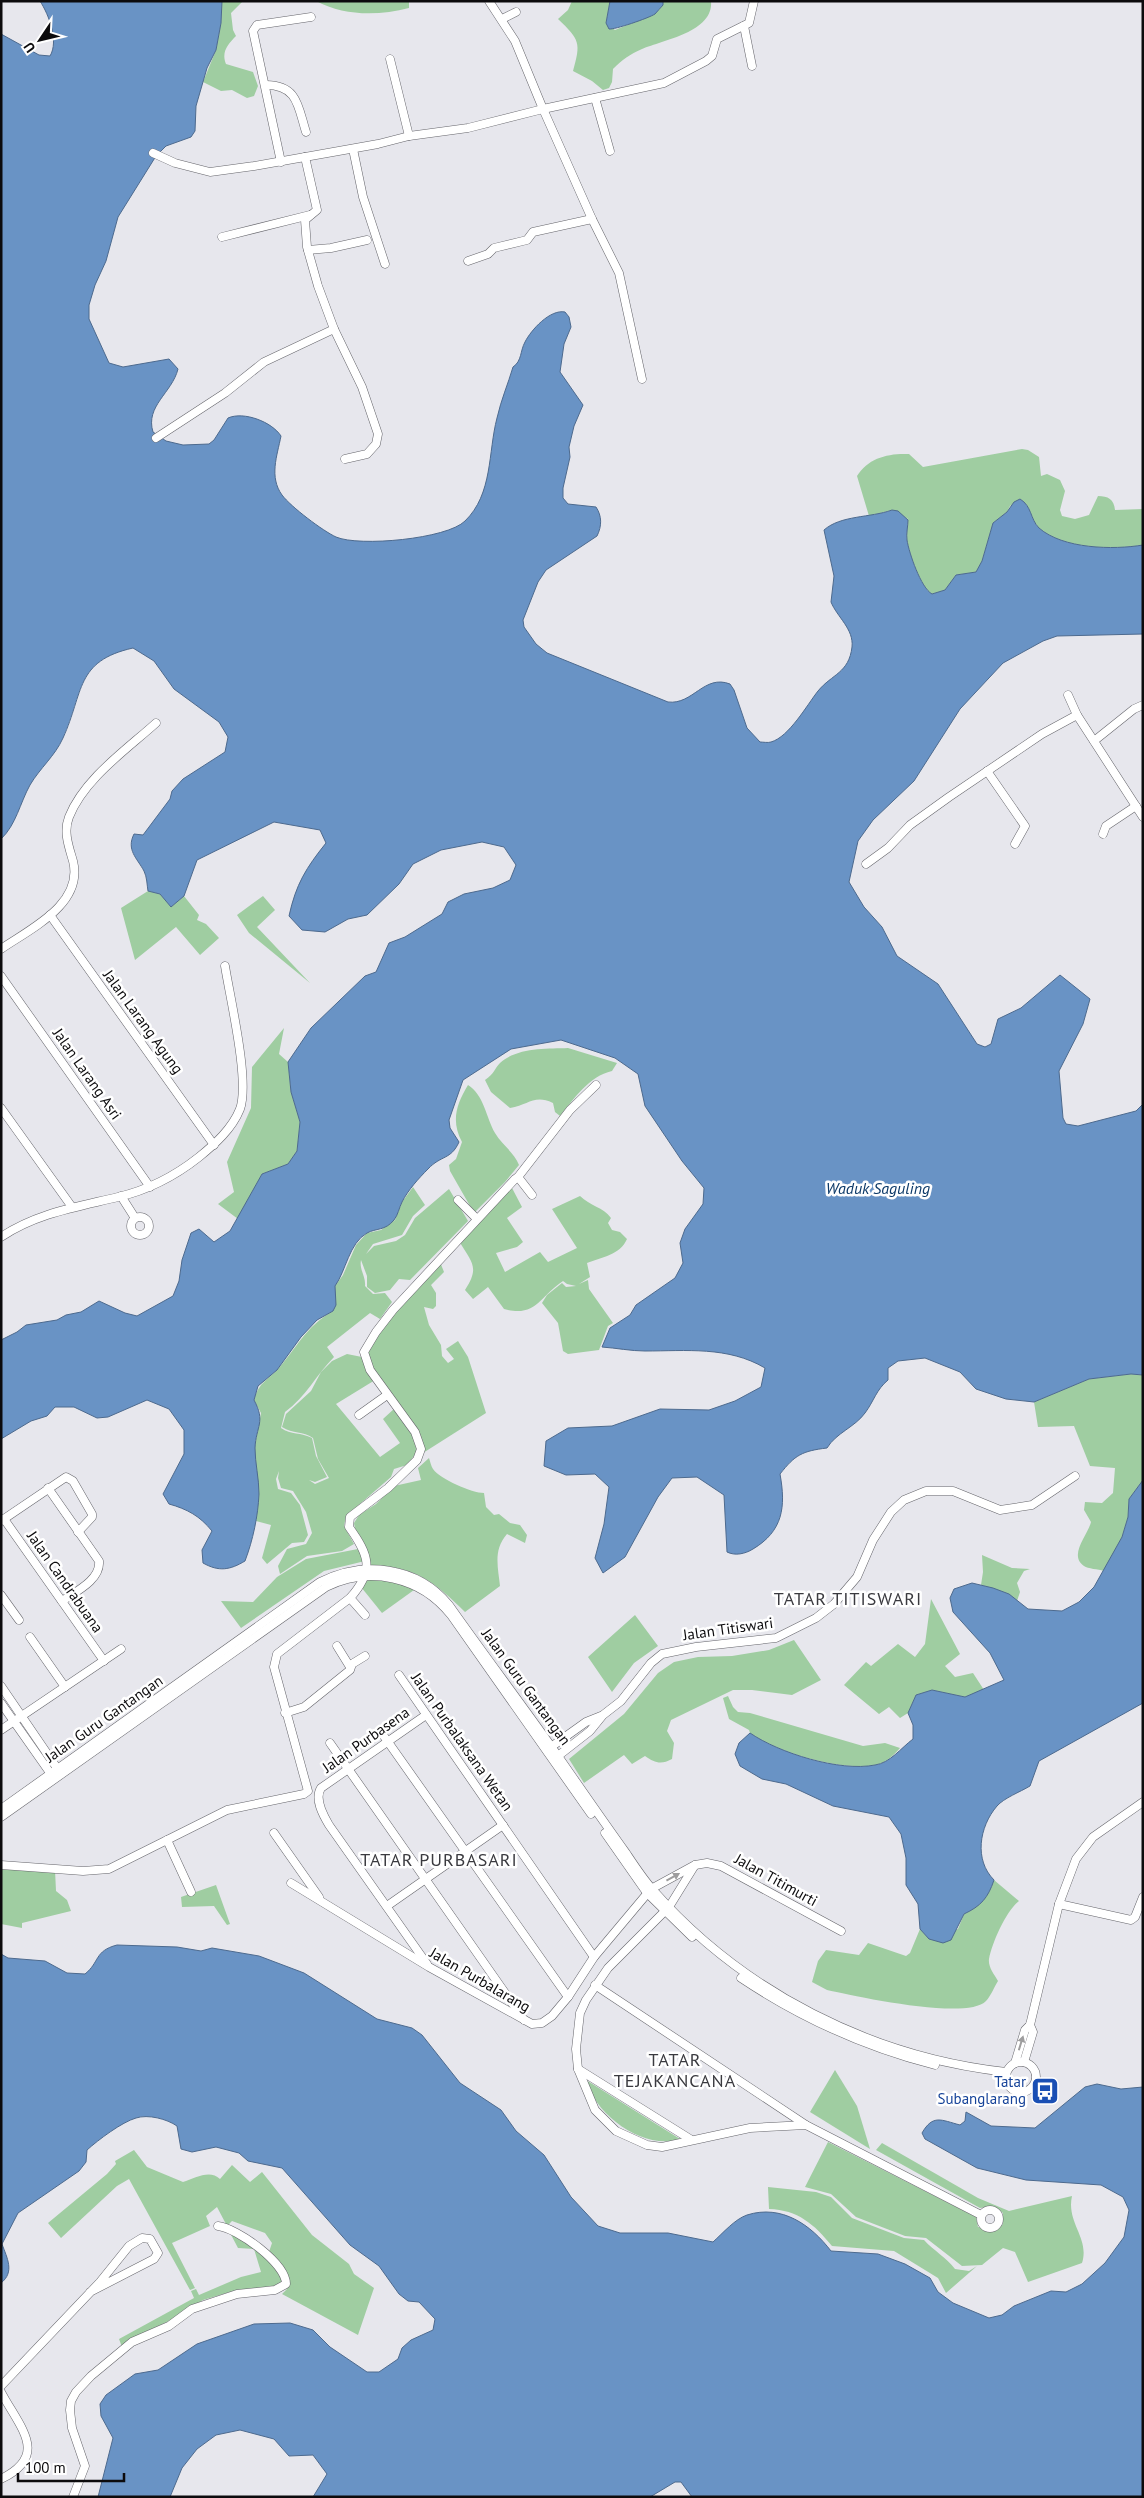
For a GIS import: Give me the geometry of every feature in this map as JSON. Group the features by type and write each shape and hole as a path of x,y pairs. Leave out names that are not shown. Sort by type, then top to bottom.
{"street":[{"path":"489,1 515,41 542,109 619,273 624,288 642,379"},
{"path":"153,153 175,163 210,172 281,162 409,136 468,128 542,109 664,83 706,62 712,56 717,38 744,26 751,17 754,1"},
{"path":"502,19 516,12"},
{"path":"281,162 254,28 311,17"},
{"path":"744,26 752,66"},
{"path":"390,59 409,136"},
{"path":"266,85 283,86 294,97 299,104 306,132"},
{"path":"596,98 610,151"},
{"path":"353,148 363,197 384,264"},
{"path":"305,157 317,210 305,223 308,250 318,286 334,329 362,387 378,434 376,444 367,454 345,459"},
{"path":"222,237 314,214"},
{"path":"468,261 488,254 494,248 527,240 533,232 592,219"},
{"path":"308,250 331,248 367,240"},
{"path":"156,438 225,393 264,362 334,329"},
{"path":"1068,695 1077,715 1143,817"},
{"path":"1094,741 1134,709 1143,705"},
{"path":"866,864 888,848 910,825 1042,734 1077,715"},
{"path":"1,949 50,915 69,895 74,880 75,867 66,829 68,819 77,801 96,778 156,723"},
{"path":"987,771 1025,826 1025,830 1015,844"},
{"path":"1103,834 1106,826 1136,806"},
{"name":"Jalan Larang Agung","path":"50,915 214,1145"},
{"path":"2,1234 38,1216 150,1188 189,1165 214,1145 237,1115 242,1094 241,1065 225,966"},
{"name":"Jalan Larang Asri","path":"1,976 150,1188"},
{"path":"1,1865 83,1871 109,1870 228,1810 304,1794 308,1791 285,1713 274,1667 277,1654 350,1598 359,1588 366,1572 364,1548 349,1527 350,1517 388,1488 417,1460 421,1450 415,1432 386,1395 370,1370 364,1352 393,1310 476,1218 518,1177 570,1110 596,1085"},
{"path":"1,1108 72,1207"},
{"path":"518,1177 532,1195"},
{"path":"121,1196 135,1218"},
{"path":"458,1200 476,1218"},
{"path":"359,1416 386,1395"},
{"name":"Jalan Titiswari","path":"551,1747 586,1722 603,1715 621,1702 651,1663 662,1654 696,1647 776,1638 816,1618 834,1604 857,1577 873,1540 891,1512 904,1500 926,1492 953,1491 1000,1510 1032,1505 1075,1476"},
{"path":"3,1520 66,1477 73,1481 92,1517 78,1532"},
{"path":"48,1488 100,1562 100,1567 95,1577 62,1602"},
{"name":"Jalan Candrabuana","path":"3,1520 104,1661"},
{"name":"Jalan Guru Gantangan","path":"1,1816 320,1582 336,1574 380,1569 406,1574 426,1583 441,1595 558,1756 649,1891"},
{"name":"Jalan Guru Gantangan","path":"366,1572 414,1585 430,1593 446,1609 649,1891 734,1973 771,1998 823,2025 906,2058 946,2068 1006,2075"},
{"path":"1,1595 19,1620"},
{"path":"350,1598 365,1615"},
{"path":"30,1637 65,1687"},
{"path":"337,1646 350,1667"},
{"path":"1,1730 121,1649"},
{"path":"285,1713 304,1707 365,1656"},
{"name":"Jalan Purbalaksana Wetan","path":"398,1675 594,1957"},
{"path":"1,1686 60,1771"},
{"path":"1,1703 53,1777"},
{"name":"Jalan Purbasena","path":"387,1906 323,1815 318,1795 321,1788 426,1715"},
{"name":"Jalan Titiswari","path":"558,1756 590,1732 603,1715"},
{"path":"381,1732 568,1997"},
{"path":"330,1743 526,2023"},
{"name":"Jalan Guru Gantangan","path":"1,1809 53,1777"},
{"path":"1019,2062 1032,2067 1036,2075 1034,2084 1026,2091 1017,2091 1009,2086 1006,2075 1019,2062 1033,2032 1030,2025 1059,1904 1076,1859 1093,1837 1143,1802"},
{"path":"429,1967 387,1906 503,1825"},
{"path":"274,1833 321,1901"},
{"path":"167,1840 191,1892"},
{"name":"Jalan Titimurti","path":"695,1865 707,1863 721,1866 840,1931"},
{"path":"649,1891 695,1865"},
{"path":"695,1865 667,1910 620,1954 595,1985 580,2013 576,2049 578,2069 595,2110 616,2131 647,2145 662,2147 690,2139 750,2128 806,2125"},
{"name":"Jalan Purbalarang","path":"291,1882 429,1967 526,2023 542,2023 552,2016 568,1997 594,1957 649,1891"},
{"path":"1059,1904 1131,1920 1135,1917 1143,1897"},
{"path":"595,1985 806,2125 981,2215"},
{"path":"578,2069 690,2139"},
{"path":"73,2497 85,2466 72,2428 71,2401 76,2392 91,2376 132,2342 169,2326 192,2309 236,2294 275,2290 286,2284 283,2273 276,2262 234,2230 218,2226"},
{"path":"1,2386 90,2292 129,2246 142,2238 150,2238 158,2254 154,2259 90,2292"},
{"path":"1,2392 28,2445 27,2459 18,2471 1,2479"}],"green space":[{"path":"222,1 243,1 231,13 233,30 236,36 230,42 224,56 226,64 253,72 258,86 254,96 247,98 232,90 221,91 203,82 216,50 221,23"},
{"path":"316,1 409,1 409,8 397,11 361,13 338,10"},
{"path":"572,1 610,1 606,23 615,30 656,13 663,5 663,1 711,1 710,12 696,27 674,38 642,49 626,58 613,69 612,82 609,88 603,90 592,81 573,71 578,48 577,42 571,32 558,19 568,10"},
{"path":"1022,449 1028,450 1039,457 1041,476 1047,474 1060,480 1065,491 1060,510 1062,516 1075,519 1089,515 1098,496 1110,499 1115,510 1143,509 1143,545 1103,547 1075,544 1061,540 1039,528 1027,505 1020,499 993,523 982,561 976,572 956,575 945,590 932,594 920,578 910,553 907,538 908,519 892,510 869,516 857,476 873,461 894,454 909,454 923,467"},
{"path":"148,891 160,894 171,907 184,896 199,915 197,920 206,924 219,938 200,955 176,927 135,960 121,908"},
{"path":"263,896 275,910 257,927 310,983 249,933 237,915"},
{"path":"284,1028 279,1054 288,1062 291,1092 300,1122 297,1151 288,1164 262,1174 238,1219 218,1204 234,1192 227,1162 251,1108 252,1067"},
{"path":"568,1048 617,1063 612,1071 589,1083 560,1116 555,1112 553,1103 541,1100 510,1108 491,1092 485,1080 500,1063 515,1054 532,1050"},
{"path":"468,1085 478,1094 495,1133 519,1165 474,1213 450,1171 449,1165 456,1159 462,1142 457,1127 456,1113 460,1099"},
{"path":"413,1187 425,1205 413,1216 402,1235 373,1244 366,1254 374,1246 396,1241 405,1235 415,1218 449,1189 468,1221 410,1280 399,1279 390,1290 375,1293 367,1287 367,1276 361,1260 365,1286 373,1294 385,1293 392,1302 380,1319 370,1313 327,1347 334,1357 322,1371 332,1361 347,1354 362,1357 381,1325 440,1262 444,1272 431,1285 436,1293 436,1306 433,1309 424,1307 429,1325 441,1345 442,1356 448,1363 454,1359 446,1349 458,1341 468,1357 486,1413 423,1453 414,1424 380,1377 336,1404 380,1457 400,1443 383,1419 395,1408 412,1432 417,1452 407,1465 394,1469 391,1477 346,1516 344,1526 354,1544 342,1551 307,1556 280,1574 278,1566 287,1549 306,1544 312,1533 306,1512 293,1491 281,1488 278,1478 279,1471 276,1479 278,1489 291,1493 300,1505 308,1535 304,1542 292,1543 267,1564 262,1558 271,1525 256,1521 259,1493 255,1469 255,1445 261,1413 254,1400 260,1386 277,1370 308,1331 323,1317 333,1311 335,1286 343,1275 356,1245 367,1233 381,1230 395,1220 402,1202","holes":["321,1373 311,1391 286,1414 282,1427 313,1438 318,1459 329,1478 315,1484 309,1480 315,1482 327,1477 316,1456 312,1438 281,1428 285,1412 299,1400"]},
{"path":"512,1188 522,1207 507,1218 523,1242 517,1247 496,1253 505,1272 540,1252 548,1262 577,1248 552,1209 580,1196 608,1214 611,1218 608,1223 612,1230 620,1232 627,1239 620,1249 615,1252 587,1263 590,1277 579,1284 588,1280 589,1289 613,1323 608,1326 599,1350 568,1354 563,1351 558,1323 542,1303 547,1295 562,1283 566,1287 576,1286 563,1281 555,1287 537,1304 523,1311 504,1309 488,1287 473,1299 465,1290 470,1282 473,1270 471,1260 459,1241"},
{"path":"1131,1374 1143,1375 1143,1480 1129,1499 1128,1517 1122,1537 1104,1571 1084,1566 1078,1556 1078,1551 1091,1522 1084,1510 1085,1502 1102,1503 1113,1493 1115,1468 1090,1466 1074,1426 1038,1427 1034,1402 1089,1379"},
{"path":"429,1458 432,1468 442,1477 472,1491 484,1493 486,1507 494,1515 499,1514 510,1523 520,1525 527,1535 525,1543 507,1534 500,1546 497,1559 500,1586 465,1612 434,1584 412,1572 386,1566 371,1566 355,1529 354,1523 359,1515 376,1504 394,1486 421,1480 418,1468"},
{"path":"358,1549 365,1561 324,1571 241,1628 221,1601 253,1602 277,1577 306,1559"},
{"path":"982,1555 1012,1568 1030,1569 1024,1571 1017,1583 1020,1592 1017,1601 1009,1594 981,1585 983,1572"},
{"path":"373,1579 395,1581 414,1590 382,1613 357,1582"},
{"path":"931,1599 960,1654 945,1666 955,1677 973,1673 984,1690 965,1697 932,1690 916,1695 908,1713 900,1718 889,1707 879,1714 844,1685 866,1662 871,1666 898,1644 915,1657 925,1644"},
{"path":"635,1615 658,1646 634,1663 612,1692 588,1657"},
{"path":"794,1640 821,1680 792,1695 752,1690 733,1690 671,1720 667,1731 674,1743 672,1759 665,1762 655,1762 645,1756 632,1764 624,1755 584,1783 569,1759 624,1714 658,1673 674,1662 698,1657 732,1656 769,1650"},
{"path":"728,1696 733,1707 738,1712 750,1713 863,1746 885,1743 900,1748 889,1759 875,1765 845,1765 810,1759 762,1740 729,1719 723,1698"},
{"path":"1,1868 9,1870 55,1870 56,1891 67,1900 71,1911 22,1923 22,1928 1,1924"},
{"path":"994,1880 1019,1901 1009,1912 993,1945 989,1965 998,1981 986,2001 975,2007 957,2009 935,2008 827,1990 812,1982 818,1961 826,1950 859,1955 868,1943 906,1956 910,1953 920,1929 929,1939 958,1929 964,1914 975,1908 983,1900"},
{"path":"216,1885 230,1924 227,1925 214,1906 182,1907 181,1897"},
{"path":"835,2070 857,2106 870,2149 810,2112"},
{"path":"586,2080 680,2139 666,2141 651,2140 623,2127 599,2106"},
{"path":"828,2142 976,2217 978,2227 996,2230 1003,2224 1003,2213 994,2206 980,2208 876,2150 882,2143 978,2198 1009,2211 1072,2196 1072,2214 1083,2246 1082,2263 1028,2282 1015,2252 1003,2248 982,2265 962,2266 926,2238 905,2236 856,2217 831,2194 805,2187"},
{"path":"134,2150 147,2167 183,2182 207,2174 220,2179 232,2165 250,2182 262,2172 312,2235 349,2264 354,2274 374,2288 358,2335 282,2294 287,2289 289,2280 269,2252 272,2243 265,2233 232,2221 227,2226 217,2207 206,2216 210,2226 172,2243 195,2288 190,2290 129,2179 117,2186 61,2238 48,2223 107,2174 116,2164 115,2161"},
{"path":"768,2187 816,2192 831,2197 852,2218 904,2238 924,2240 955,2269 969,2271 977,2266 946,2293 938,2278 894,2251 832,2246 819,2231 797,2215 769,2209"},
{"path":"228,2229 275,2263 284,2284 279,2287 230,2292 203,2300 169,2321 135,2337 122,2347 119,2339 194,2298 191,2291 196,2289 199,2295 241,2277 261,2272 254,2249 238,2248"}],"water":[{"name":"Waduk Saguling","path":"40,1 222,1 221,23 216,50 207,68 196,106 195,131 191,137 166,146 156,156 118,217 106,261 95,285 89,305 89,319 109,363 123,367 169,359 178,369 175,378 156,407 153,415 153,432 166,441 183,445 209,444 214,440 228,418 242,416 257,419 271,426 281,436 275,474 278,488 282,495 300,512 330,534 347,540 382,541 422,537 440,532 465,521 481,498 488,472 500,405 523,345 536,326 547,317 559,312 565,312 569,317 571,327 564,344 560,372 583,405 574,426 569,447 570,457 563,488 563,498 568,504 596,507 600,517 600,529 597,536 546,570 538,582 523,620 524,627 536,644 547,653 668,702 677,702 685,699 713,683 730,684 734,690 747,728 760,742 770,742 778,739 791,727 823,685 844,668 850,656 852,641 850,634 831,602 834,576 824,530 831,525 847,519 892,510 898,511 908,520 907,538 910,553 920,578 932,594 945,590 956,575 976,572 982,561 993,523 1007,512 1014,502 1020,499 1027,505 1039,528 1061,540 1075,544 1103,547 1143,545 1143,634 1057,636 1043,641 1003,663 960,709 914,781 873,820 858,841 849,882 864,907 882,927 897,956 938,984 977,1044 985,1047 991,1044 998,1019 1021,1008 1060,975 1090,999 1083,1024 1059,1071 1063,1118 1066,1124 1078,1126 1136,1111 1143,1104 1143,1375 1131,1374 1089,1379 1034,1402 1006,1399 976,1389 960,1372 925,1358 898,1361 888,1368 888,1380 861,1418 835,1438 827,1448 800,1455 790,1462 780,1474 783,1497 780,1517 771,1534 763,1542 743,1553 733,1554 727,1552 724,1495 697,1477 672,1478 658,1497 625,1557 603,1573 595,1558 604,1524 609,1487 595,1474 566,1475 544,1466 546,1441 568,1428 612,1426 660,1409 709,1410 735,1401 761,1387 765,1368 751,1361 722,1353 706,1351 640,1351 602,1347 610,1328 630,1315 636,1305 675,1278 683,1263 680,1243 685,1229 703,1204 704,1188 682,1161 645,1106 638,1074 615,1058 561,1040 511,1049 463,1080 449,1120 450,1128 459,1142 456,1148 449,1155 437,1161 417,1180 404,1198 397,1216 391,1224 384,1228 370,1231 356,1243 335,1286 336,1305 333,1311 317,1320 301,1337 277,1370 258,1386 254,1400 258,1407 260,1419 255,1448 259,1488 258,1502 253,1536 245,1561 224,1569 214,1568 203,1563 202,1550 212,1531 193,1514 169,1504 163,1494 184,1454 184,1430 169,1409 147,1400 108,1417 97,1418 74,1407 55,1407 47,1416 31,1421 1,1439 1,1340 26,1325 57,1320 66,1315 81,1312 99,1301 125,1313 137,1316 173,1296 179,1281 182,1260 191,1233 199,1229 214,1242 230,1231 262,1174 288,1164 297,1151 300,1122 291,1092 288,1062 311,1028 365,976 376,972 389,943 405,937 442,914 448,902 464,894 493,888 510,880 516,865 504,847 482,842 441,850 413,864 399,884 367,915 348,919 325,932 302,930 289,916 292,905 303,877 326,843 320,830 274,822 197,860 184,896 171,907 160,894 148,891 145,873 131,845 134,834 143,835 170,799 172,791 183,779 225,752 228,737 219,722 174,689 154,661 133,648 114,654 101,661 91,670 84,681 60,744 30,785 14,821 1,839 1,34 39,55 50,56 54,43 52,28 47,13"},
{"path":"610,1 663,1 663,5 652,16 609,29 606,23"},
{"path":"1143,1480 1143,1703 1039,1761 1030,1786 997,1806 986,1824 981,1843 984,1863 994,1880 989,1892 983,1901 964,1914 951,1940 943,1943 929,1939 920,1929 918,1904 906,1885 906,1858 901,1834 889,1817 833,1806 786,1784 762,1779 740,1766 735,1754 739,1743 750,1733 793,1754 828,1763 861,1766 880,1764 886,1761 913,1739 913,1725 908,1713 916,1695 932,1690 965,1697 1004,1680 990,1653 953,1612 950,1598 954,1589 972,1583 993,1588 1009,1594 1028,1609 1062,1611 1079,1602 1094,1587 1122,1537 1128,1517 1129,1499"},
{"path":"117,1945 177,1947 201,1951 212,1948 259,1956 304,1973 377,2019 412,2028 422,2035 460,2083 501,2110 516,2131 544,2155 571,2197 598,2226 620,2233 668,2233 713,2242 743,2217 760,2212 772,2212 795,2219 805,2225 831,2251 878,2254 905,2264 930,2278 938,2292 953,2303 989,2318 1002,2315 1014,2306 1051,2291 1066,2292 1082,2284 1105,2263 1124,2237 1129,2210 1123,2197 1101,2185 1026,2180 977,2168 925,2139 922,2133 926,2127 938,2120 960,2125 965,2121 966,2112 991,2126 1035,2128 1085,2087 1097,2084 1121,2089 1143,2087 1143,2497 692,2497 681,2482 675,2482 650,2497 313,2497 327,2474 313,2455 289,2456 274,2439 240,2430 216,2435 197,2449 182,2468 170,2497 98,2497 113,2438 101,2416 100,2404 106,2395 135,2374 158,2370 197,2344 254,2324 290,2323 313,2330 330,2347 367,2372 379,2372 398,2359 402,2348 411,2340 433,2330 435,2319 419,2302 408,2301 399,2294 379,2266 350,2245 282,2168 248,2161 239,2153 216,2147 192,2152 181,2149 177,2126 163,2119 152,2117 130,2120 117,2127 87,2150 86,2162 79,2171 18,2213 2,2244 8,2260 9,2270 1,2283 1,1954 8,1958 45,1961 67,1973 85,1974 104,1950"}],"place":[{"name":"Tatar Subanglarang","path":"1045,2091"}],"district":[{"name":"TATAR TITISWARI","path":"848,1599"},
{"name":"TATAR PURBASARI","path":"439,1860"},
{"name":"TATAR TEJAKANCANA","path":"675,2070"}]}
